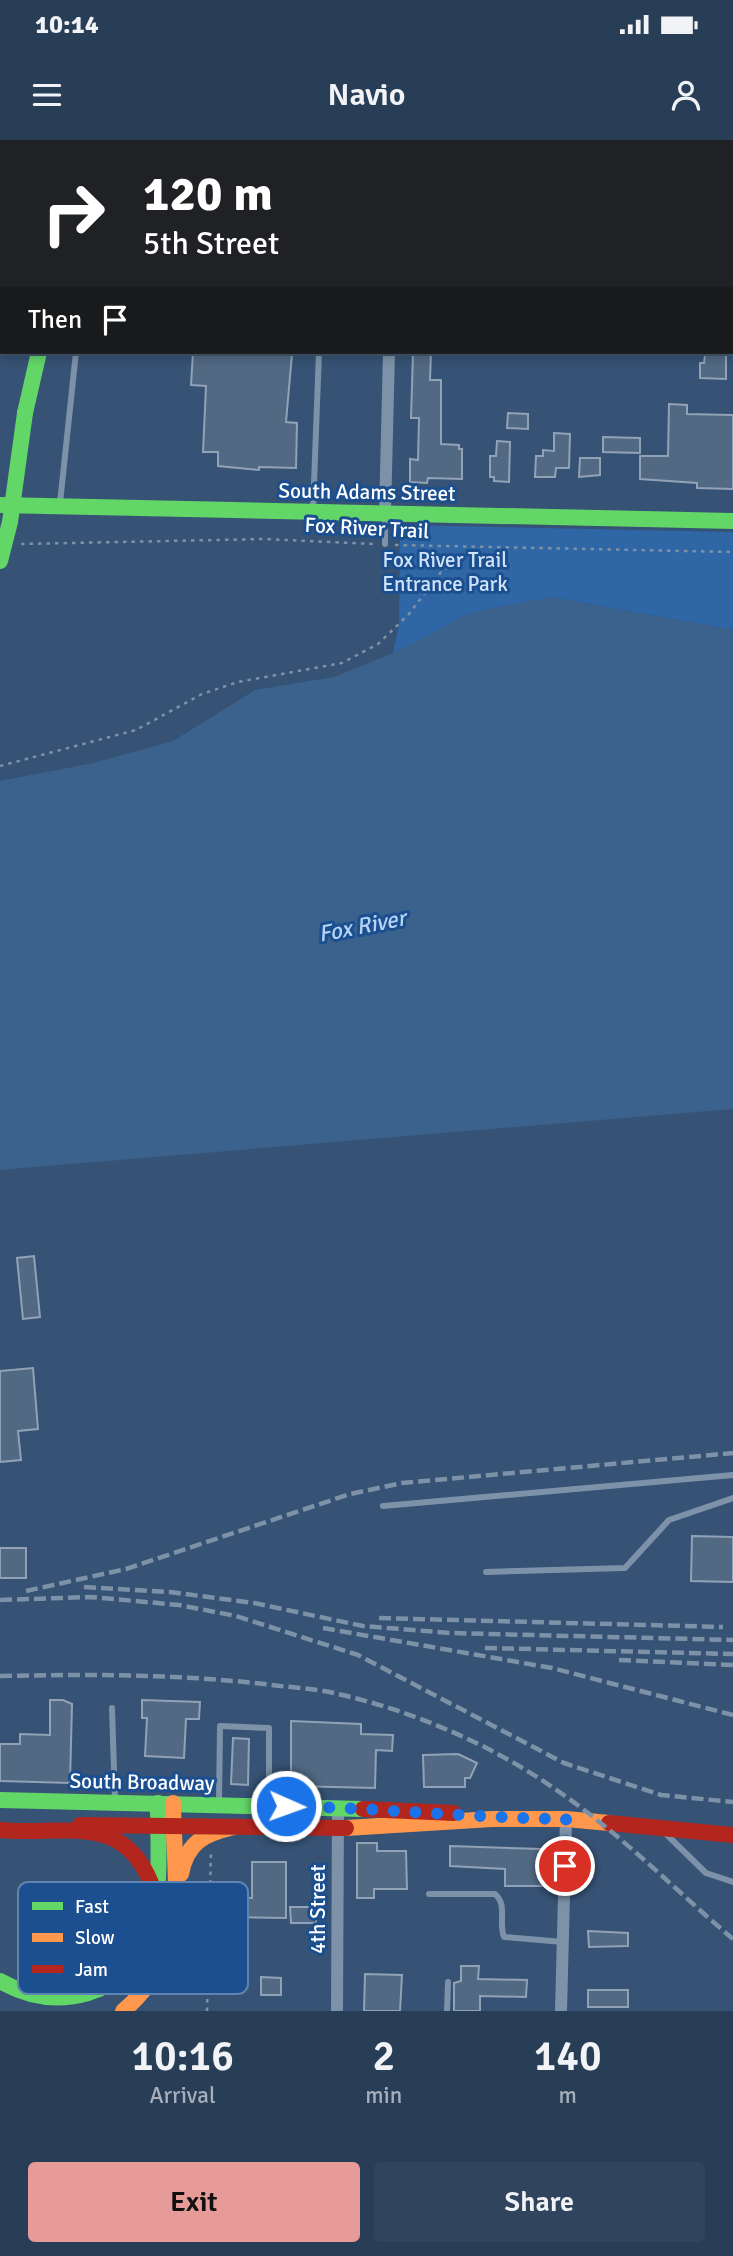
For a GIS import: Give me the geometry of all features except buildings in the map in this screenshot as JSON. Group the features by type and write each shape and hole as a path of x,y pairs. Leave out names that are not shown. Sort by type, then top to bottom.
{"street":[{"path":"0,562 10,522 25,413 39,354"},
{"path":"385,513 389,354"},
{"name":"South Adams Street","path":"0,505 733,521"},
{"name":"South Broadway","path":"0,1800 338,1808 451,1813 492,1819"},
{"path":"158,1882 166,1803"},
{"name":"4th Street","path":"337,2011 338,1808"},
{"name":"South Broadway","path":"0,1827 337,1828 492,1819 566,1819 733,1835"},
{"path":"562,2011 566,1819"},
{"path":"165,1826 170,1882"},
{"path":"0,1827 100,1833 127,1843 145,1866 148,1882"},
{"path":"181,1882 187,1849 198,1838 234,1827"},
{"path":"0,1981 18,1990"},
{"path":"27,1994 54,1998 86,1994"},
{"path":"123,2011 142,1994"}],"lane":[{"path":"60,506 76,354"},
{"path":"313,512 318,354"},
{"path":"385,513 385,544"},
{"path":"383,1506 733,1475"},
{"path":"486,1572 625,1567 669,1520 733,1498"},
{"path":"112,1708 116,1803"},
{"path":"219,1804 220,1726 269,1728 269,1806"},
{"path":"661,1827 706,1873 733,1882"},
{"path":"429,1894 495,1894 503,1905 500,1929 504,1937 563,1942"},
{"path":"447,2011 448,1982"}],"path":[{"name":"Fox River Trail","path":"12,542 264,539 733,552"},
{"path":"0,766 136,730 202,694 238,682 342,663 378,644 409,614 441,572 483,547"},
{"path":"211,1882 212,1841"}],"green space":[{"name":"Fox River Trail Entrance Park","path":"400,525 733,532 733,630 551,597 393,653 399,625"}],"water":[{"name":"Fox River","path":"551,597 733,630 733,1109 0,1170 0,781 93,763 173,741 255,690 334,677 393,653 472,612"}],"railway":[{"path":"26,1591 126,1569 350,1494 402,1483 733,1453"},
{"path":"84,1587 170,1592 254,1603 363,1626 450,1633 733,1640"},
{"path":"0,1600 91,1597 179,1605 236,1616 358,1655 564,1763 661,1795 733,1802"},
{"path":"379,1618 723,1627"},
{"path":"323,1628 552,1668 733,1715"},
{"path":"485,1648 733,1654"},
{"path":"619,1660 733,1665"},
{"path":"0,1676 140,1676 245,1682 331,1692 423,1720 505,1758 555,1789 624,1843 733,1939"}],"traffic: fast":[{"path":"25,413 39,354"},
{"path":"0,561 10,522 25,413"},
{"path":"0,505 733,521"},
{"path":"0,1800 363,1809"},
{"path":"157,1882 158,1803"},
{"path":"0,1981 18,1990"},
{"path":"32,1994 54,1997 84,1994"}],"traffic: slow":[{"path":"173,1803 176,1882"},
{"path":"346,1828 492,1819 566,1819 609,1823"},
{"path":"181,1874 192,1847 214,1833 234,1827"},
{"path":"123,2011 140,1994"}],"traffic: jam":[{"path":"363,1809 454,1813"},
{"path":"609,1823 733,1835"},
{"path":"80,1825 346,1828"},
{"path":"0,1830 68,1830 107,1836 124,1845 139,1860 150,1882"}],"route":[{"path":"286,1806 451,1813 492,1819 566,1819 565,1866"}]}
